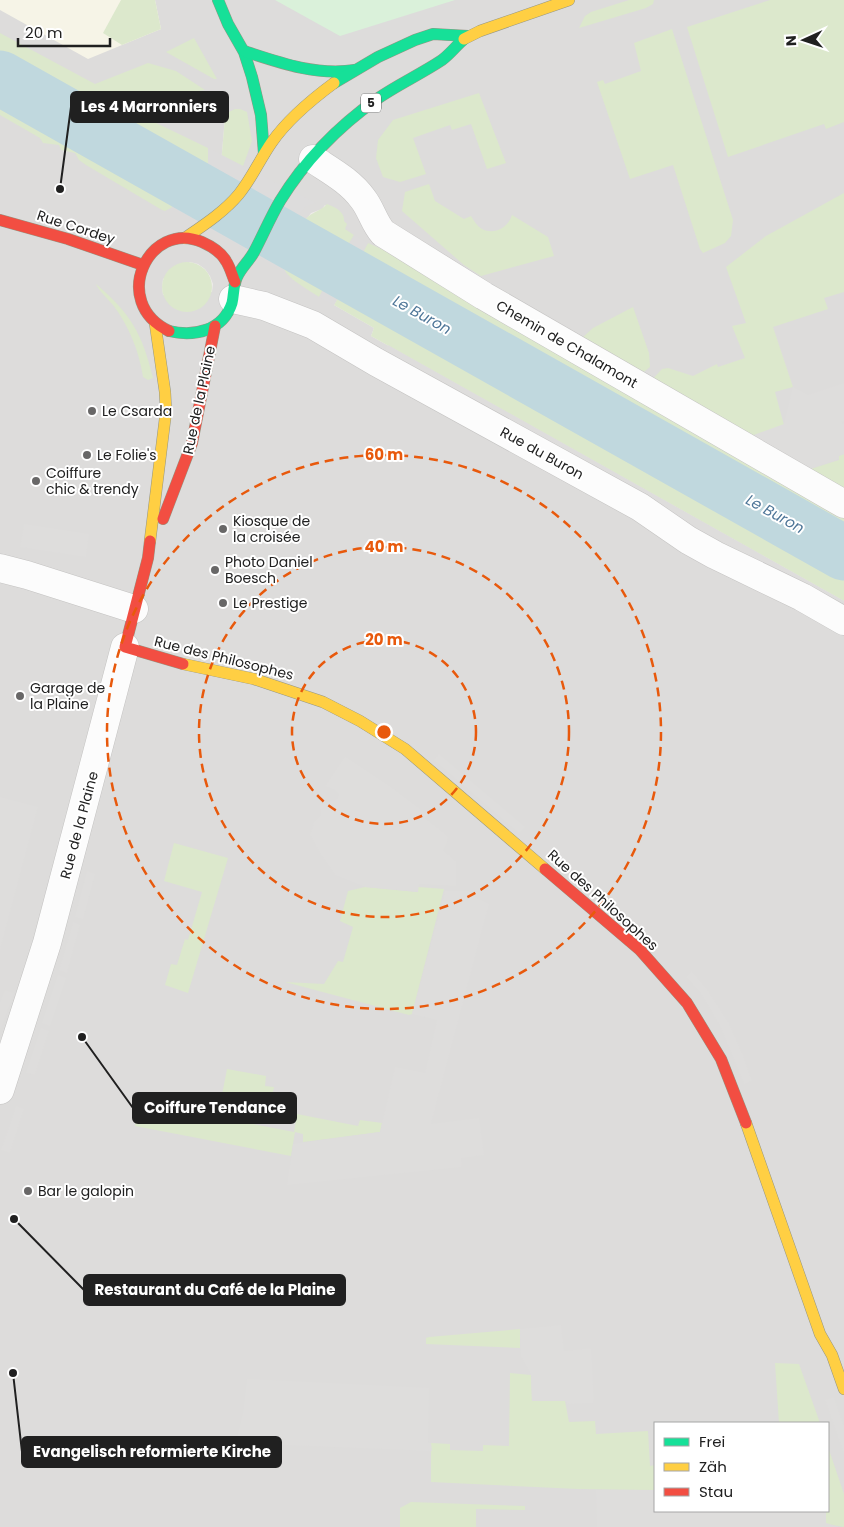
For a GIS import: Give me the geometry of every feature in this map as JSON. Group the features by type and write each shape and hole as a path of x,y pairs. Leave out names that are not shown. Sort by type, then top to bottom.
{"main road":[{"path":"218,0 232,32 244,51 260,107 264,154"},
{"name":"5","path":"185,238 204,226 244,188 264,154 279,134 304,108 329,87 355,70 395,48 433,34 468,36 569,0"},
{"name":"5","path":"234,290 270,218 301,170 367,106 445,58 468,36"},
{"path":"244,51 280,63 322,71 355,70"},
{"name":"Rue Cordey","path":"0,220 68,239 143,265"},
{"path":"185,238 213,245 223,255 231,268 234,290 230,309 215,326 200,333 184,335 169,332 155,323 144,311 139,296 138,280 143,265 150,254 172,240 185,238"},
{"name":"Rue de la Plaine","path":"148,558 166,411 155,323"},
{"name":"Rue de la Plaine","path":"124,647 148,558 187,459 195,433 208,352 215,326"},
{"name":"Rue des Philosophes","path":"124,647 182,664 254,679 323,702 360,721 405,749 640,950 687,1003 721,1059 745,1120 820,1334 832,1355 844,1389"}],"street":[{"name":"Chemin de Chalamont","path":"313,159 349,183 364,200 377,226 383,233 500,305 844,504"},
{"name":"Rue du Buron","path":"234,290 264,306 314,325 393,371 640,507 702,548 802,597 844,621"},
{"path":"0,568 27,574 134,609"},
{"name":"Rue de la Plaine","path":"0,1090 47,942 124,647"}],"shaded area":[{"path":"0,0 844,0 844,516 355,267 844,541 844,567 347,283 334,305 374,328 371,336 844,601 844,1527 0,1527","holes":["225,117 232,183 221,164","325,205 344,221 344,229 301,226 311,213 322,209","190,262 198,264 205,269 213,284 212,292 163,295 163,279"]},
{"path":"0,0 155,0 161,29 88,59 0,10"},
{"path":"388,345 844,601 844,611 384,353"},
{"path":"844,383 844,421 841,422 844,424 844,454 839,456 839,459 801,472 743,439 784,424 793,387 808,395"},
{"path":"24,524 89,534 86,557 20,547"},
{"path":"439,754 525,827 519,833 434,760"},
{"path":"345,756 427,814 425,818 448,836 443,850 456,861 456,886 419,884 418,892 365,887 335,875 310,835 314,822 321,814 319,805 338,799 339,794 335,790 325,786"},
{"path":"0,797 38,807 0,950"},
{"path":"87,871 95,874 83,919 75,917"},
{"path":"445,891 469,891 489,904 431,1124 479,1118 484,1155 461,1158 462,1167 287,1185 293,1144 380,1132 395,1067 425,1073 437,1020 412,1014"},
{"path":"73,922 80,925 67,973 59,970"},
{"path":"692,971 707,989 729,1023 752,1081 744,1084 720,1026 701,994 686,977"},
{"path":"58,975 66,978 50,1026 42,1023"},
{"path":"5,990 14,993 0,1031 0,1003"},
{"path":"41,1028 49,1031 35,1075 26,1073"},
{"path":"16,1106 24,1109 10,1153 1,1150"},
{"path":"561,1325 564,1351 591,1348 594,1403 567,1404 565,1401 532,1401 531,1375 521,1357 520,1329"},
{"path":"247,1379 429,1388 428,1443 431,1443 432,1451 236,1443 243,1413"},
{"path":"834,1397 844,1426 844,1454 825,1400"},
{"path":"596,1490 654,1490 654,1512 826,1512 826,1523 839,1527 597,1527"}],"green space":[{"path":"121,0 155,0 161,29 122,45 103,33"},
{"path":"275,0 455,0 340,36"},
{"path":"629,0 654,0 653,4 646,8 579,28 585,16 591,12"},
{"path":"770,0 844,0 844,122 826,129 824,124 728,157 687,27"},
{"path":"672,29 733,220 731,236 725,243 703,253 700,249 673,165 630,179 597,82 603,80 605,84 641,71 634,43"},
{"path":"0,33 95,84 148,63 176,71 205,90 154,97 152,121 208,148 208,163 204,178 0,65"},
{"path":"194,38 217,79 166,52"},
{"path":"0,93 169,188 178,197 180,203 165,211 162,210 86,165 79,160 75,153 61,150 59,145 43,143 40,138 0,115"},
{"path":"479,93 506,163 487,169 471,124 452,130 450,125 413,138 426,174 400,182 383,177 376,158 378,140 393,120"},
{"path":"235,109 247,112 252,141 242,169 221,164 225,117"},
{"path":"429,184 435,201 464,219 471,216 477,225 487,231 496,231 504,227 512,215 548,237 554,256 481,276 464,265 402,211 405,192"},
{"path":"844,193 844,292 824,298 828,309 773,327 793,387 775,392 784,425 743,439 649,383 662,369 668,368 693,376 717,364 718,367 745,358 732,326 746,323 726,267 766,236"},
{"path":"327,204 341,212 347,224 345,229 354,235 340,258 289,231 293,225 301,226 307,217"},
{"path":"368,243 388,252 391,251 844,516 844,541 355,267"},
{"path":"279,251 330,278 319,297 298,284 286,273 279,259"},
{"path":"182,262 192,262 205,269 212,282 212,292 205,305 192,312 182,312 173,308 166,301 162,292 162,282 166,273 173,266"},
{"path":"347,282 844,567 844,601 371,336 374,328 334,305"},
{"path":"96,284 118,305 134,325 149,362 153,378 148,380 143,377 136,348 128,330 119,313"},
{"path":"633,307 649,353 650,367 640,375 583,337 593,328"},
{"path":"844,454 844,497 801,472 839,460 839,456"},
{"path":"174,843 228,858 188,993 165,985 171,964 177,965 185,939 188,940 202,892 164,881"},
{"path":"365,887 417,892 418,887 444,889 412,1014 409,1015 285,982 324,984 338,961 343,962 353,927 340,921 348,891"},
{"path":"227,1069 266,1076 265,1086 274,1087 267,1119 219,1110"},
{"path":"141,1102 294,1132 297,1114 358,1126 360,1120 382,1123 380,1132 303,1142 303,1134 295,1132 291,1156 135,1126"},
{"path":"520,1329 520,1348 426,1344 426,1338 429,1337"},
{"path":"775,1363 799,1364 820,1422 779,1422"},
{"path":"510,1373 531,1375 532,1401 565,1401 569,1422 595,1421 596,1434 648,1431 650,1466 654,1465 654,1490 578,1489 431,1482 431,1443 450,1444 450,1450 483,1451 483,1445 509,1446"},
{"path":"829,1450 844,1494 844,1527 826,1524 826,1512 829,1512"},
{"path":"411,1502 525,1506 525,1510 476,1509 476,1527 400,1527 400,1508"}],"pier":[{"path":"208,148 316,203 306,206 280,247 279,258 286,273 171,207 191,195 204,178 208,163"},
{"path":"354,235 368,243 334,305 319,297"}],"waterway":[{"name":"Le Buron","path":"0,78 844,553"}],"traffic: fast":[{"path":"218,0 228,24 244,52 252,77 261,115 264,154"},
{"path":"334,83 378,57 415,40 433,34 468,36"},
{"path":"169,331 179,333 198,332 215,326 222,320 232,303 237,277 254,252 280,201 311,159 336,133 363,110 385,94 442,60 464,39"},
{"path":"244,51 285,64 313,70 355,70"}],"traffic: slow":[{"path":"464,39 480,31 569,0"},
{"path":"185,238 233,201 248,182 272,142 285,125 308,103 334,83"},
{"path":"150,541 166,411 155,323"},
{"path":"183,664 254,679 323,702 360,721 405,749 545,869"},
{"path":"746,1123 820,1334 832,1355 844,1389"}],"traffic: jam":[{"path":"0,220 68,239 143,265"},
{"path":"169,331 151,318 141,302 139,284 143,267 152,252 166,242 183,238 202,242 219,252 224,258 235,282"},
{"path":"163,519 192,443 215,326"},
{"path":"150,541 148,558 125,647 183,664"},
{"path":"545,869 640,950 687,1003 721,1059 746,1123"}],"place":[{"name":"Les 4 Marronniers","path":"60,189"},
{"name":"Le Csarda","path":"92,411"},
{"name":"Le Folie's","path":"87,455"},
{"name":"Coiffure chic & trendy","path":"36,481"},
{"name":"Kiosque de la croisée","path":"223,529"},
{"name":"Photo Daniel Boesch","path":"215,570"},
{"name":"Le Prestige","path":"223,603"},
{"name":"Garage de la Plaine","path":"20,696"},
{"name":"Coiffure Tendance","path":"82,1037"},
{"name":"Bar le galopin","path":"28,1191"},
{"name":"Restaurant du Café de la Plaine","path":"14,1219"},
{"name":"Evangelisch reformierte Kirche","path":"13,1373"}]}
